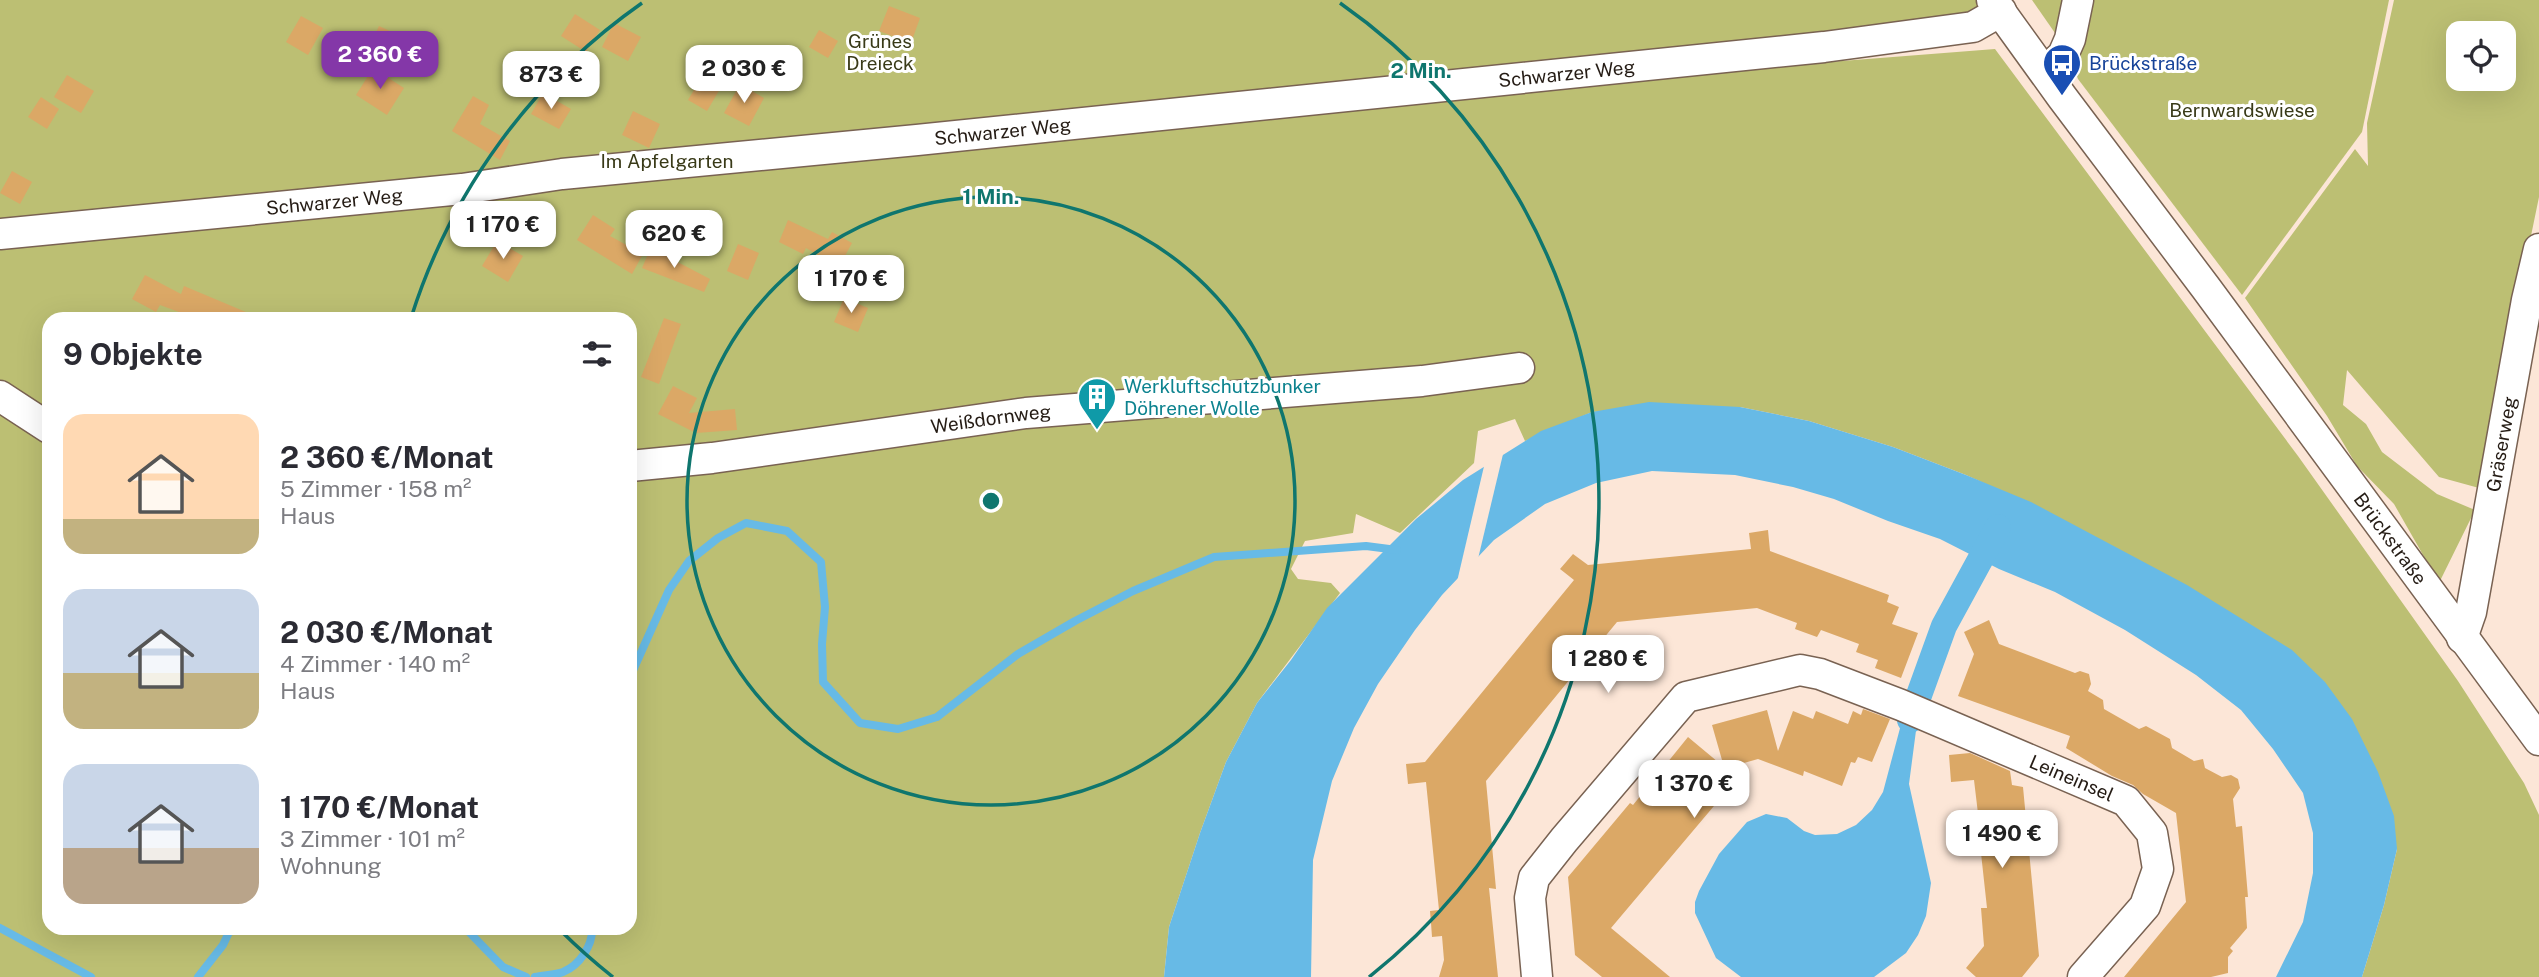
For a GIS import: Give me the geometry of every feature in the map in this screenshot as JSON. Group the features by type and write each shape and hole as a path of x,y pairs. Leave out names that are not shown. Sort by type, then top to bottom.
{"street":[{"path":"2063,63 2078,0"},
{"name":"Brückstraße","path":"1997,6 2063,63 2360,495 2539,740"},
{"name":"Schwarzer Weg","path":"0,234 462,188 562,174 1824,47 1972,27 1997,6"},
{"name":"Gräserweg","path":"2462,638 2471,611 2527,300 2539,249"},
{"name":"Weißdornweg","path":"637,465 712,458 1026,412 1422,381 1519,368"},
{"path":"0,396 42,423"},
{"name":"Leineinsel","path":"1537,977 1530,898 1534,878 1545,861 1686,697 1778,673 1800,670 1820,674 1914,710 2126,801 2152,833 2158,869 2145,906 2084,977"}],"green space":[{"path":"0,0 1992,0 1971,20 1473,90 1995,49 2298,456 2458,681 2524,783 2539,815 2539,977 2362,977 2384,905 2397,849 2028,503 1966,475 1893,447 1809,421 1740,407 1592,412 1525,441 1515,419 1478,431 1474,463 1400,533 1356,514 1353,533 1305,541 1291,569 1298,579 1331,583 1340,593 1257,703 1226,762 1169,927 1164,977 0,977"},
{"path":"2032,0 2062,0 2055,33"},
{"name":"Bernwardswiese","path":"2068,0 2389,0 2362,132 2242,295 2078,79 2061,37"},
{"path":"2394,0 2539,0 2539,197 2479,488 2439,477 2347,370 2343,405 2366,424 2382,452 2437,494 2475,510 2439,583 2394,504 2357,466 2327,416 2245,298 2355,149 2368,166 2367,123"}],"water":[{"path":"1649,402 1740,407 1809,421 1893,447 1966,475 2031,502 2187,585 2292,650 2325,682 2352,719 2378,772 2394,816 2397,849 2384,905 2362,977 2276,977 2303,922 2313,873 2313,833 2303,793 2273,749 2241,710 2196,675 2125,630 2055,592 1999,569 1940,539 1834,499 1735,475 1652,471 1596,483 1545,504 1494,540 1442,595 1378,684 1354,728 1332,781 1313,860 1311,977 1164,977 1169,927 1226,762 1257,703 1327,608 1416,519 1463,480 1541,431 1592,412"},
{"path":"1903,717 1917,723 1909,784 1931,883 1926,916 1918,935 1906,953 1874,977 1741,977 1716,958 1695,913 1699,891 1719,854 1747,822 1766,814 1787,818 1804,831 1815,835 1837,834 1856,825 1872,810 1883,792"}],"pier":[{"path":"1504,450 1477,563 1456,586 1485,462"}],"building":[{"path":"889,6 920,18 911,43 879,31"},
{"path":"575,14 600,30 586,52 561,36"},
{"path":"301,16 323,28 308,55 286,42"},
{"path":"614,23 641,37 628,61 602,47"},
{"path":"379,26 401,36 387,64 366,53"},
{"path":"819,30 838,41 828,58 809,47"},
{"path":"373,68 404,88 387,115 356,95"},
{"path":"67,75 94,91 81,113 54,97"},
{"path":"701,78 720,89 707,111 688,100"},
{"path":"740,84 764,98 749,126 724,113"},
{"path":"543,93 571,109 559,129 531,114"},
{"path":"473,96 489,105 480,124 510,141 500,160 452,131"},
{"path":"41,97 59,109 47,129 28,117"},
{"path":"633,111 660,124 649,148 622,135"},
{"path":"12,171 32,182 20,204 0,193"},
{"path":"593,215 615,229 610,236 643,254 632,274 577,240"},
{"path":"788,220 828,239 832,232 852,243 839,267 806,248 803,254 779,242"},
{"path":"497,241 523,256 508,282 482,266"},
{"path":"738,244 759,253 748,280 727,271"},
{"path":"651,247 710,279 704,292 642,268"},
{"path":"145,275 181,294 184,286 246,312 179,312 160,305 156,312 132,299"},
{"path":"844,298 868,308 858,332 834,322"},
{"path":"664,318 681,324 659,384 641,377"},
{"path":"673,386 697,398 689,413 735,409 737,430 696,433 658,414"},
{"path":"1768,530 1770,551 1889,595 1887,602 1899,607 1892,624 1918,633 1901,678 1875,668 1878,660 1856,652 1859,644 1821,630 1817,637 1795,629 1797,623 1757,608 1617,622 1486,781 1496,889 1489,888 1498,977 1439,977 1444,960 1442,936 1432,937 1430,911 1439,910 1426,782 1408,784 1406,764 1425,762 1574,580 1560,569 1573,554 1588,565 1751,549 1749,533"},
{"path":"1989,620 1999,644 2075,673 2080,671 2089,674 2091,684 2088,691 2103,700 2104,709 2139,729 2146,726 2170,739 2172,748 2194,761 2203,759 2205,768 2222,777 2231,775 2238,779 2240,788 2233,799 2236,827 2242,826 2248,897 2245,897 2247,928 2230,948 2233,951 2228,957 2228,973 2211,977 2124,977 2186,902 2176,813 2133,785 2112,776 2066,748 2070,736 1958,696 1974,654 1964,632"},
{"path":"1863,709 1890,719 1872,762 1858,757 1855,763 1851,762 1842,786 1804,771 1803,776 1758,759 1712,772 1730,787 1611,928 1670,977 1602,977 1575,955 1568,877 1630,803 1633,805 1688,737 1724,767 1712,725 1767,710 1778,751 1793,711 1813,719 1816,711 1848,724 1853,711 1861,715"},
{"path":"1970,753 2010,771 2012,785 2023,787 2039,956 2022,977 1976,977 1966,968 1984,946 1981,908 1987,908 1980,844 1975,845 1972,822 1979,822 1974,780 1951,782 1949,755"}],"waterway":[{"path":"637,661 669,590 689,561 718,538 746,523 787,531 821,562 825,607 823,682 860,723 898,729 937,717 1018,654 1075,621 1133,591 1214,557 1366,546 1397,550"},
{"path":"1910,720 1944,626 1998,527"},
{"path":"0,928 91,977"},
{"path":"198,977 228,935"},
{"path":"472,935 503,967 526,977"},
{"path":"535,977 560,973 575,965 588,948 592,935"}],"place":[{"name":"Brückstraße","path":"2062,97"},
{"name":"Werkluftschutzbunker Döhrener Wolle","path":"1097,431"}],"park label":[{"name":"Grünes Dreieck","path":"880,52"},
{"name":"Im Apfelgarten","path":"667,161"}]}
